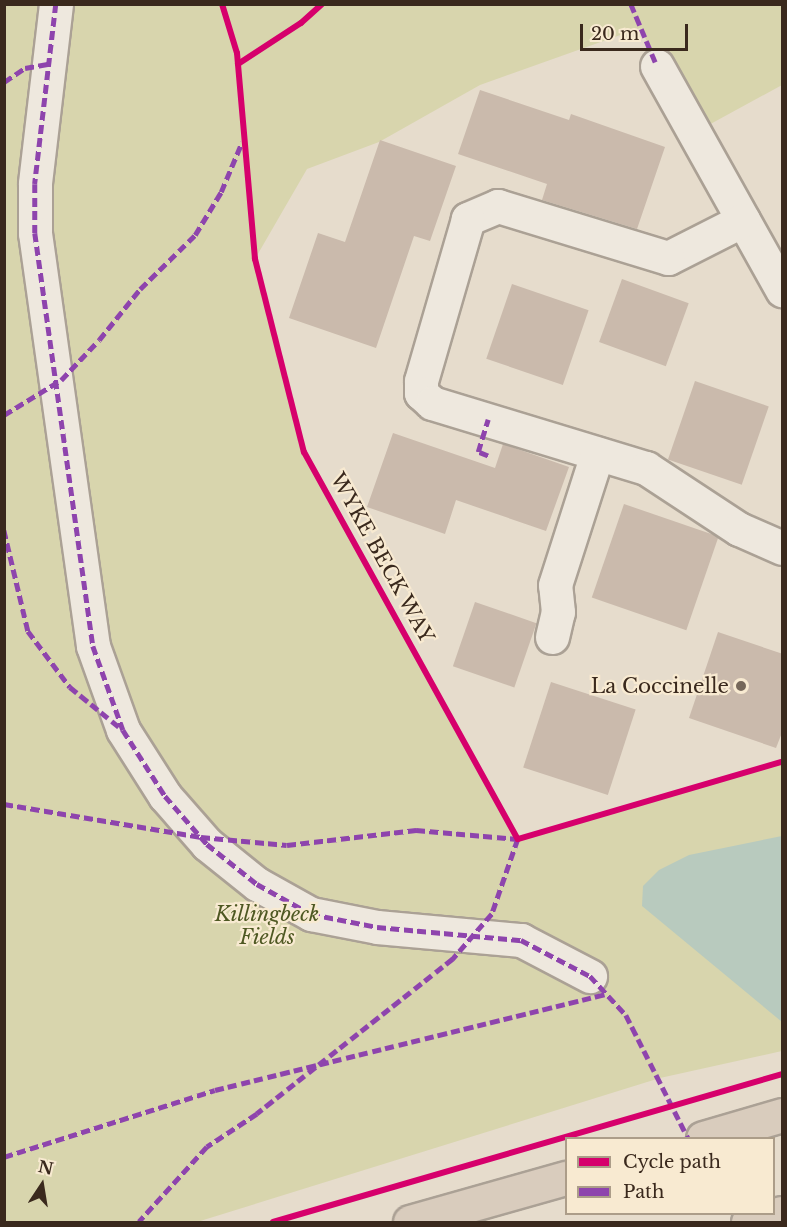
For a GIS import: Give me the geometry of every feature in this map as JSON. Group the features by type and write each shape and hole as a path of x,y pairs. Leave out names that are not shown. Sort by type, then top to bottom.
{"highway":[{"path":"706,1137 783,1115"},
{"path":"410,1222 565,1179"},
{"path":"748,1222 783,1213"}],"street":[{"path":"56,4 35,184 35,233 93,646 123,730 165,795 207,844 257,884 311,914 377,927 520,940 590,975"},
{"path":"657,66 783,290"},
{"path":"743,220 668,258 498,206 468,219 421,381 421,393 432,403 646,468 740,529 783,548"},
{"path":"552,637 558,612 555,585 597,454"}],"green space":[{"name":"Killingbeck Fields","path":"5,5 782,5 782,85 694,133 640,28 480,85 379,142 307,169 255,259 304,452 518,839 782,762 782,1051 660,1078 197,1222 5,1222"}],"shaded area":[{"path":"782,836 782,1022 642,906 643,886 659,870 689,855"}],"building":[{"path":"480,90 569,120 571,114 665,147 637,229 542,200 547,184 458,154"},
{"path":"380,140 456,166 430,241 414,236 376,348 289,318 318,233 345,242"},
{"path":"622,279 689,303 666,366 599,342"},
{"path":"512,284 589,310 563,385 486,359"},
{"path":"695,381 769,406 742,485 668,459"},
{"path":"393,433 495,468 503,444 569,467 546,531 456,500 445,534 367,507"},
{"path":"624,504 719,537 686,630 592,598"},
{"path":"475,602 536,623 514,687 453,666"},
{"name":"La Coccinelle","path":"718,632 783,654 783,730 776,748 689,718"},
{"path":"551,682 636,710 608,795 523,768"}],"marked path":[{"path":"56,4 35,184 35,233 93,646 123,730 165,796 207,844 257,884 311,914 377,927 521,940 590,976 626,1015 687,1137"},
{"path":"631,4 657,66"},
{"path":"4,82 25,68 48,64"},
{"path":"4,415 61,380 99,340 140,289 195,235 221,192 242,142"},
{"path":"488,420 478,452 488,456"},
{"path":"4,530 28,631 70,687 123,730"},
{"path":"4,804 201,837 287,845 416,830 518,839 492,914 453,959 257,1114 207,1147 139,1222"},
{"path":"4,1157 215,1090 606,994"}],"cycle path":[{"name":"WYKE BECK WAY","path":"222,4 237,53 255,259 304,452 518,839 782,762"},
{"path":"238,64 301,23 322,4"},
{"path":"565,1137 782,1074"},
{"path":"273,1222 565,1137"}],"place":[{"name":"La Coccinelle","path":"741,686"}]}
